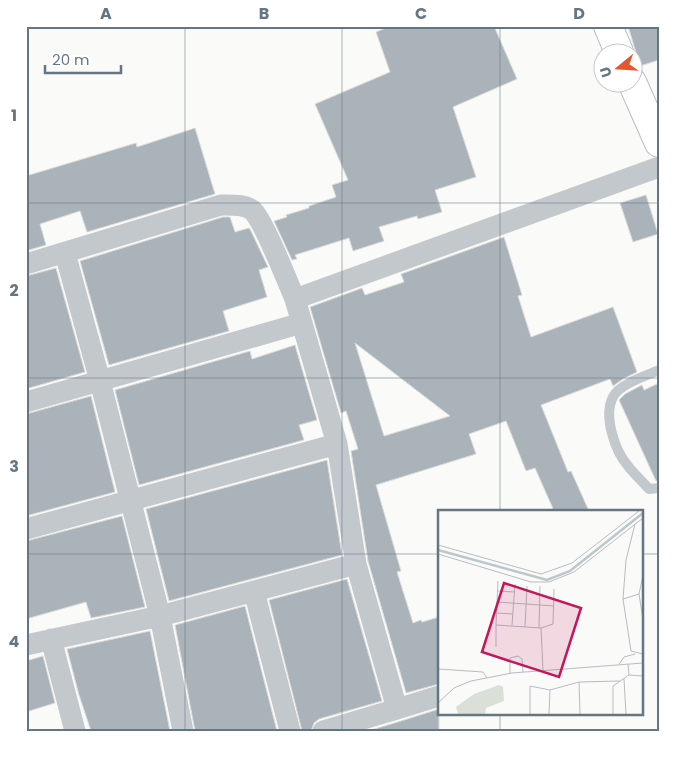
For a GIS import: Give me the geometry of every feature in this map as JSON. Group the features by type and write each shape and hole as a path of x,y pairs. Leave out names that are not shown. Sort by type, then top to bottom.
{"highway":[{"path":"608,26 615,42"},
{"path":"636,92 659,143"}],"street":[{"path":"295,299 659,167"},
{"path":"26,264 221,205 239,206 252,210 262,225 295,299 302,323 337,444 356,564 397,709"},
{"path":"65,253 160,616 183,731"},
{"path":"26,402 302,323"},
{"path":"26,529 337,444"},
{"path":"26,645 160,616 356,564"},
{"path":"254,591 290,731"},
{"path":"52,639 75,731"},
{"path":"323,731 438,696"}],"lane":[{"path":"659,370 627,384 613,396 609,414 610,430 626,465 649,489 659,488"}],"building":[{"path":"391,26 494,26 517,79 453,107 476,177 435,190 442,212 418,219 417,216 379,227 384,241 353,251 349,238 295,255 297,259 292,260 274,221 336,197 332,185 348,180 315,104 390,72 376,32"},
{"path":"628,26 659,26 659,60 642,65 642,42 633,42"},
{"path":"195,128 215,194 87,232 80,211 40,224 46,245 26,251 26,176 136,143 137,147"},
{"path":"646,195 658,234 633,242 620,203"},
{"path":"223,217 230,217 235,232 249,228 251,231 268,267 259,270 267,297 223,311 229,331 109,365 80,261"},
{"path":"504,237 522,295 518,296 531,337 613,307 637,372 613,386 610,379 541,405 568,472 571,471 589,510 554,510 535,468 526,471 506,421 469,434 476,454 376,485 401,571 397,572 413,623 438,617 438,684 406,693 368,561 351,451 358,449 346,411 341,413 310,307 362,288 365,295 404,282 401,274","holes":["355,343 450,416 384,436"]},
{"path":"56,268 85,372 26,389 26,276"},
{"path":"295,345 317,420 299,425 304,440 139,485 115,390 250,351 252,359"},
{"path":"659,383 659,481 656,481 619,400 625,394 642,385 644,390"},
{"path":"91,396 115,492 26,516 26,414"},
{"path":"327,460 342,555 169,601 146,509"},
{"path":"122,516 145,607 91,618 86,602 26,619 26,541"},
{"path":"347,579 382,701 319,719 314,723 311,731 302,731 269,600"},
{"path":"245,606 277,731 195,731 175,625"},
{"path":"150,631 170,731 91,731 67,649"},
{"path":"43,656 55,703 26,712 26,661"},
{"path":"438,709 439,731 368,731"}]}
